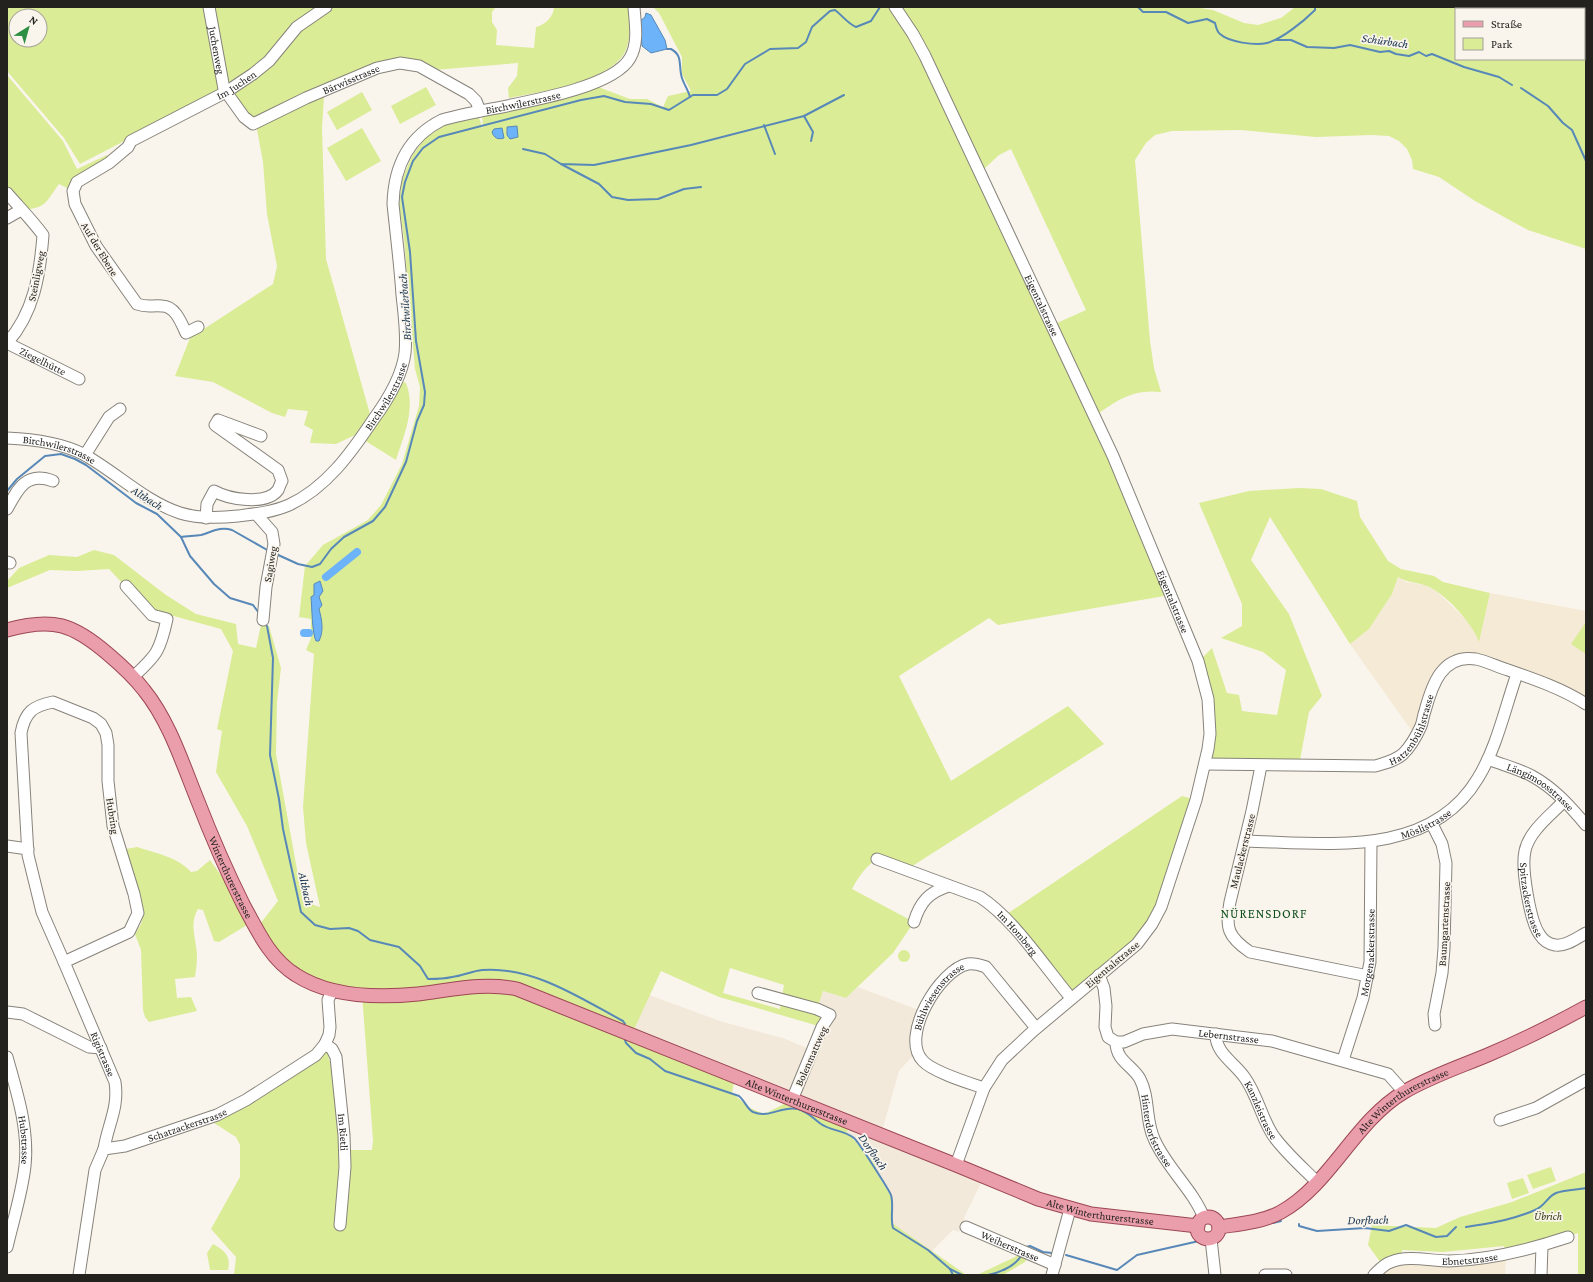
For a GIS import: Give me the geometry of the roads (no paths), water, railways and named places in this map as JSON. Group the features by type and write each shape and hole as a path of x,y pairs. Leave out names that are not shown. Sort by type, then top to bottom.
{"main road":[{"name":"Winterthurerstrasse","path":"7,630 40,624 69,627 95,642 133,677 145,691 161,715 173,740 220,856 266,946 280,963 294,975 311,984 332,991 389,995 497,986 517,990 538,997"},
{"name":"Alte Winterthurerstrasse","path":"538,997 631,1036 1038,1199 1070,1209 1107,1216 1201,1222"},
{"name":"Alte Winterthurerstrasse","path":"1219,1227 1273,1216 1298,1201 1317,1182 1374,1116 1404,1092 1502,1049 1586,1007"},
{"path":"1214,1219 1219,1227 1217,1234 1210,1239 1200,1236 1198,1231 1201,1222 1214,1219"}],"street":[{"name":"Juchenweg","path":"209,7 223,85 226,92"},
{"name":"Im Juchen","path":"131,141 226,92 264,65 297,28 326,7"},
{"name":"Birchwilerstrasse","path":"7,438 59,445 85,455 157,502 180,513 206,518 256,514 289,505 304,496 327,478 361,438 385,402 400,372 405,354 406,332 393,204 393,190 400,164 412,143 430,126 454,116 565,92 610,75 630,59 635,39 634,7"},
{"name":"Eigentalstrasse","path":"895,7 913,34 925,56 1098,423 1198,661 1207,692 1210,716 1209,742 1196,800 1166,895 1155,920 1137,944 1036,1028 1002,1060 984,1088 956,1165"},
{"name":"Bärwisstrasse","path":"226,92 244,117 253,124 306,98 377,68 400,62 410,63 427,70 469,94 476,101 480,111"},
{"name":"Auf der Ebene","path":"131,141 128,148 109,163 77,182 73,191 75,204 96,246 137,304 146,308 163,305 172,309 186,333 198,327"},
{"name":"Steinligweg","path":"7,192 21,210 30,216 43,235 39,270 27,315 7,343"},
{"path":"7,218 21,210"},
{"name":"Ziegelhütte","path":"7,343 79,380"},
{"path":"85,455 109,417 120,409"},
{"path":"206,518 207,504 214,491 222,496 240,499 259,498 277,491 282,481 278,470 215,425 218,420 261,436"},
{"path":"7,509 16,492 30,478 42,477 53,481"},
{"name":"Sagiweg","path":"256,514 272,532 273,553 266,586 263,620"},
{"path":"126,586 152,616 167,620 162,643 154,658 133,677"},
{"name":"Hatzenbühlstrasse","path":"1205,764 1261,766 1375,766 1389,762 1402,754 1416,736 1422,724 1435,681 1441,671 1450,663 1461,659 1476,659 1561,691 1586,704"},
{"name":"Möslistrasse","path":"1246,841 1371,842 1398,837 1432,824 1457,805 1468,792 1488,759 1517,674"},
{"name":"Hubring","path":"53,702 93,718 101,724 106,734 108,744 108,780 112,826 134,894 138,913 129,932 64,962 42,912 28,855 28,849 22,733 23,721 31,710 41,705 53,702"},
{"name":"Längimoosstrasse","path":"1488,759 1532,776 1564,801 1586,824"},
{"name":"Maulackerstrasse","path":"1261,766 1246,841 1227,917 1230,931 1236,942 1250,952 1368,976"},
{"name":"Spitzackerstrasse","path":"1564,801 1536,831 1524,851 1527,894 1540,936 1548,943 1557,946 1568,943 1586,933"},
{"name":"Baumgartenstrasse","path":"1432,824 1442,844 1446,863 1444,948 1442,973 1434,1014 1435,1025"},
{"name":"Morgenackerstrasse","path":"1343,1060 1368,976 1370,957 1371,842"},
{"path":"7,846 28,849"},
{"name":"Im Homberg","path":"877,859 980,897 992,905 1004,916 1071,998"},
{"path":"914,922 917,912 929,895 936,890 949,886"},
{"name":"Rigistrasse","path":"64,962 111,1069 116,1093 115,1109 104,1149"},
{"name":"Bühlwiesenstrasse","path":"984,1088 931,1067 922,1061 917,1051 914,1042 917,1028 932,995 941,983 956,969 967,964 976,964 986,967 1036,1028"},
{"path":"1099,975 1105,992 1105,1027 1108,1037 1116,1042"},
{"name":"Schatzackerstrasse","path":"104,1149 125,1146 204,1120 231,1108 316,1055 325,1044 330,1027 328,1000 332,991"},
{"name":"Bolenmattweg","path":"758,993 817,1009 830,1015 822,1027 792,1100"},
{"path":"7,1012 23,1014 89,1047 101,1048"},
{"name":"Lebernstrasse","path":"1116,1042 1124,1042 1149,1032 1172,1029 1272,1040 1388,1074 1404,1092"},
{"name":"Kanzleistrasse","path":"1216,1034 1215,1042 1221,1052 1244,1076 1254,1091 1273,1136 1317,1182"},
{"name":"Hinterdorfstrasse","path":"1116,1042 1117,1052 1139,1078 1144,1088 1149,1124 1155,1142 1196,1202 1201,1222"},
{"name":"Im Rietli","path":"325,1044 332,1049 336,1057 344,1135 344,1174 340,1225"},
{"name":"Hubstrasse","path":"7,1058 20,1104 26,1134 25,1166 7,1247"},
{"path":"1500,1120 1536,1108 1586,1080"},
{"path":"80,1275 94,1170 104,1149"},
{"path":"1054,1270 1070,1209"},
{"name":"Weiherstrasse","path":"966,1227 1054,1270"},
{"name":"Ebnetstrasse","path":"1374,1275 1383,1266 1396,1261 1449,1261 1490,1257 1542,1246 1568,1237"},
{"path":"1210,1239 1215,1275"},
{"path":"1541,1275 1542,1246"},
{"path":"1266,1274 1286,1275"}],"water":[{"path":"646,13 651,15 665,40 667,49 651,53 642,46 640,21 645,17"},
{"path":"517,126 518,137 510,139 507,135 507,127"},
{"path":"502,128 504,138 496,138 492,132 494,129"},
{"path":"320,581 323,591 319,597 322,605 319,609 322,629 319,641 316,641 313,626 311,597 314,595 314,584"}],"waterway":[{"name":"Birchwilerbach","path":"276,554 298,564 312,567 320,564 331,549 344,537 373,521 385,507 406,462 417,421 424,405 425,392 416,341 410,252 402,197 405,182 413,161 423,148 439,137 581,100 604,96 625,102 651,104 669,110 693,95 717,95 727,89 745,64 770,49 798,48 806,42 812,27 830,11 835,10 850,24 856,27 871,21 880,7"},
{"name":"Altbach","path":"1138,7 1143,12 1166,12 1188,23 1207,19 1215,23 1218,32 1224,37 1242,43 1256,44 1267,43 1286,34 1315,10 1315,7"},
{"name":"Schürbach","path":"1275,40 1291,40 1307,47 1334,48 1350,45 1380,52 1389,51 1396,54 1409,56 1419,52 1426,56 1432,54 1464,67 1499,77 1512,85"},
{"path":"667,49 671,49 677,54 682,77 690,97"},
{"name":"Schürbach","path":"1521,88 1548,106 1563,123 1572,130 1586,161"},
{"path":"523,149 545,154 561,164 594,165 691,145 804,116 844,95"},
{"path":"804,116 813,132 811,141"},
{"path":"764,125 775,154"},
{"path":"561,164 599,184 612,197 628,200 658,199 684,189 701,187"},
{"name":"Altbach","path":"7,491 17,479 45,456 61,454 75,459 86,465 136,503 157,514 181,537 190,556 214,584 230,598 253,605 259,613"},
{"name":"Birchwilerbach","path":"181,537 201,535 220,529 228,529 269,551"},
{"path":"326,577 357,552"},
{"name":"Altbach","path":"267,626 273,658 270,755 279,799 283,829 301,912 315,925 330,929 349,928 358,931 370,940 399,947 420,966 428,979 449,978 482,970 501,970 520,973 556,985 623,1021 625,1024"},
{"path":"304,633 309,633"},
{"name":"Dorfbach","path":"625,1040 636,1053 650,1059 665,1071 739,1096 753,1112 765,1114 792,1108 798,1109 808,1113 821,1124 850,1135 861,1147 891,1195 893,1228 928,1250 950,1269 962,1275"},
{"name":"Dorfbach","path":"1466,1227 1501,1221 1518,1216 1538,1208 1556,1193 1586,1188"},
{"name":"Dorfbach","path":"1273,1223 1281,1221"},
{"name":"Dorfbach","path":"1299,1224 1299,1226 1317,1231 1365,1228 1389,1231 1406,1225 1436,1237 1447,1236 1456,1227"},
{"name":"Dorfbach","path":"1066,1255 1117,1270 1137,1255 1199,1241"},
{"name":"Dorfbach","path":"1026,1247 1030,1246 1043,1252 1052,1253"},
{"name":"Dorfbach","path":"988,1275 997,1273 1015,1263 1021,1256"},
{"name":"Dorfbach","path":"950,1269 953,1275"}],"district":[{"name":"NÜRENSDORF","path":"1264,913"}],"park label":[{"name":"Übrich","path":"1548,1216"}]}
